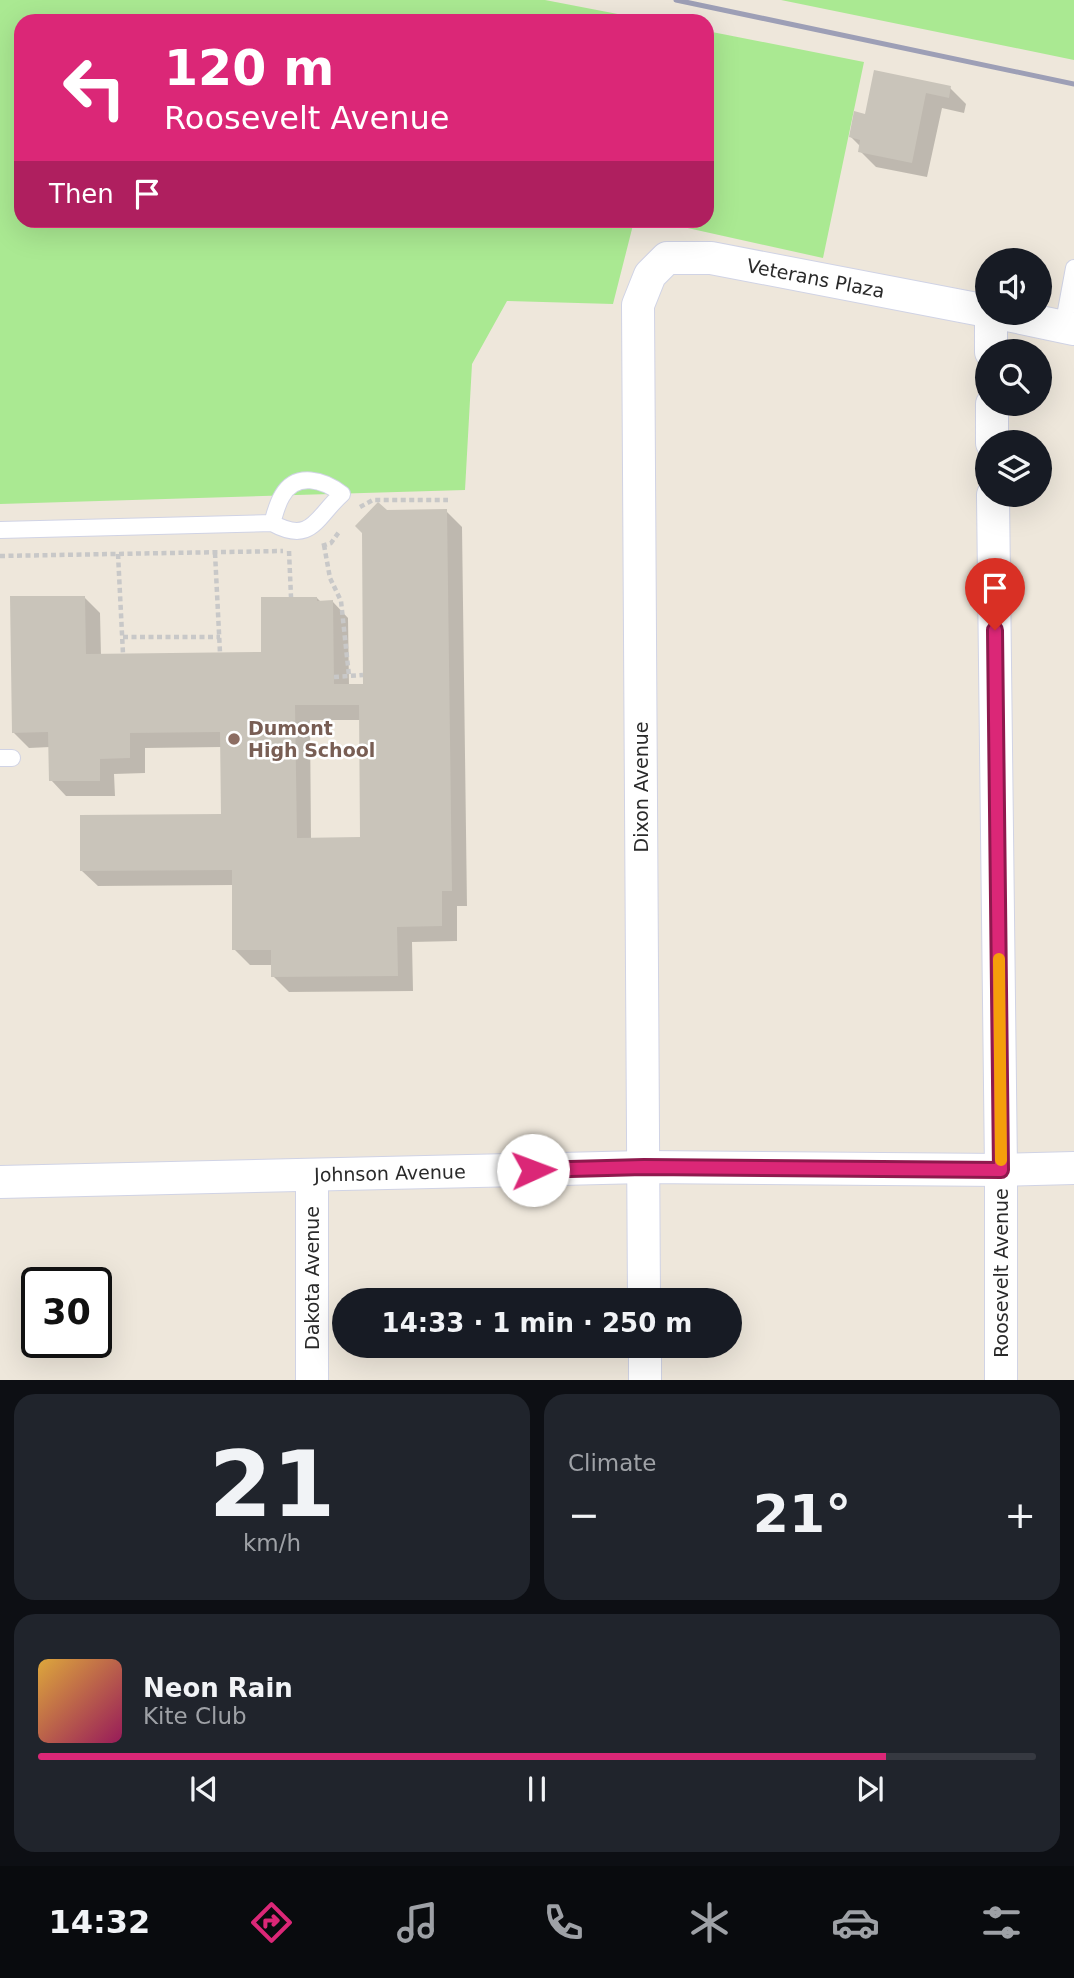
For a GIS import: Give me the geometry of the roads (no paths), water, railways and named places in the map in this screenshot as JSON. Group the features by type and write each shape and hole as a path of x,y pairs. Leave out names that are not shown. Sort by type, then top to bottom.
{"street":[{"name":"Veterans Plaza","path":"650,275 667,258 711,258 975,309"},
{"name":"Dixon Avenue","path":"645,1288 638,305 650,275"},
{"name":"Roosevelt Avenue","path":"993,507 1001,1380"},
{"name":"Johnson Avenue","path":"0,1182 313,1177 644,1167 1001,1170 1074,1168"},
{"name":"Dakota Avenue","path":"312,1380 313,1177"},
{"path":"645,1358 645,1380"}],"lane":[{"path":"1068,328 1074,268"},
{"path":"0,530 272,523"}],"railway":[{"path":"676,0 1074,84"}],"place":[{"name":"Dumont High School","path":"234,739"}]}
